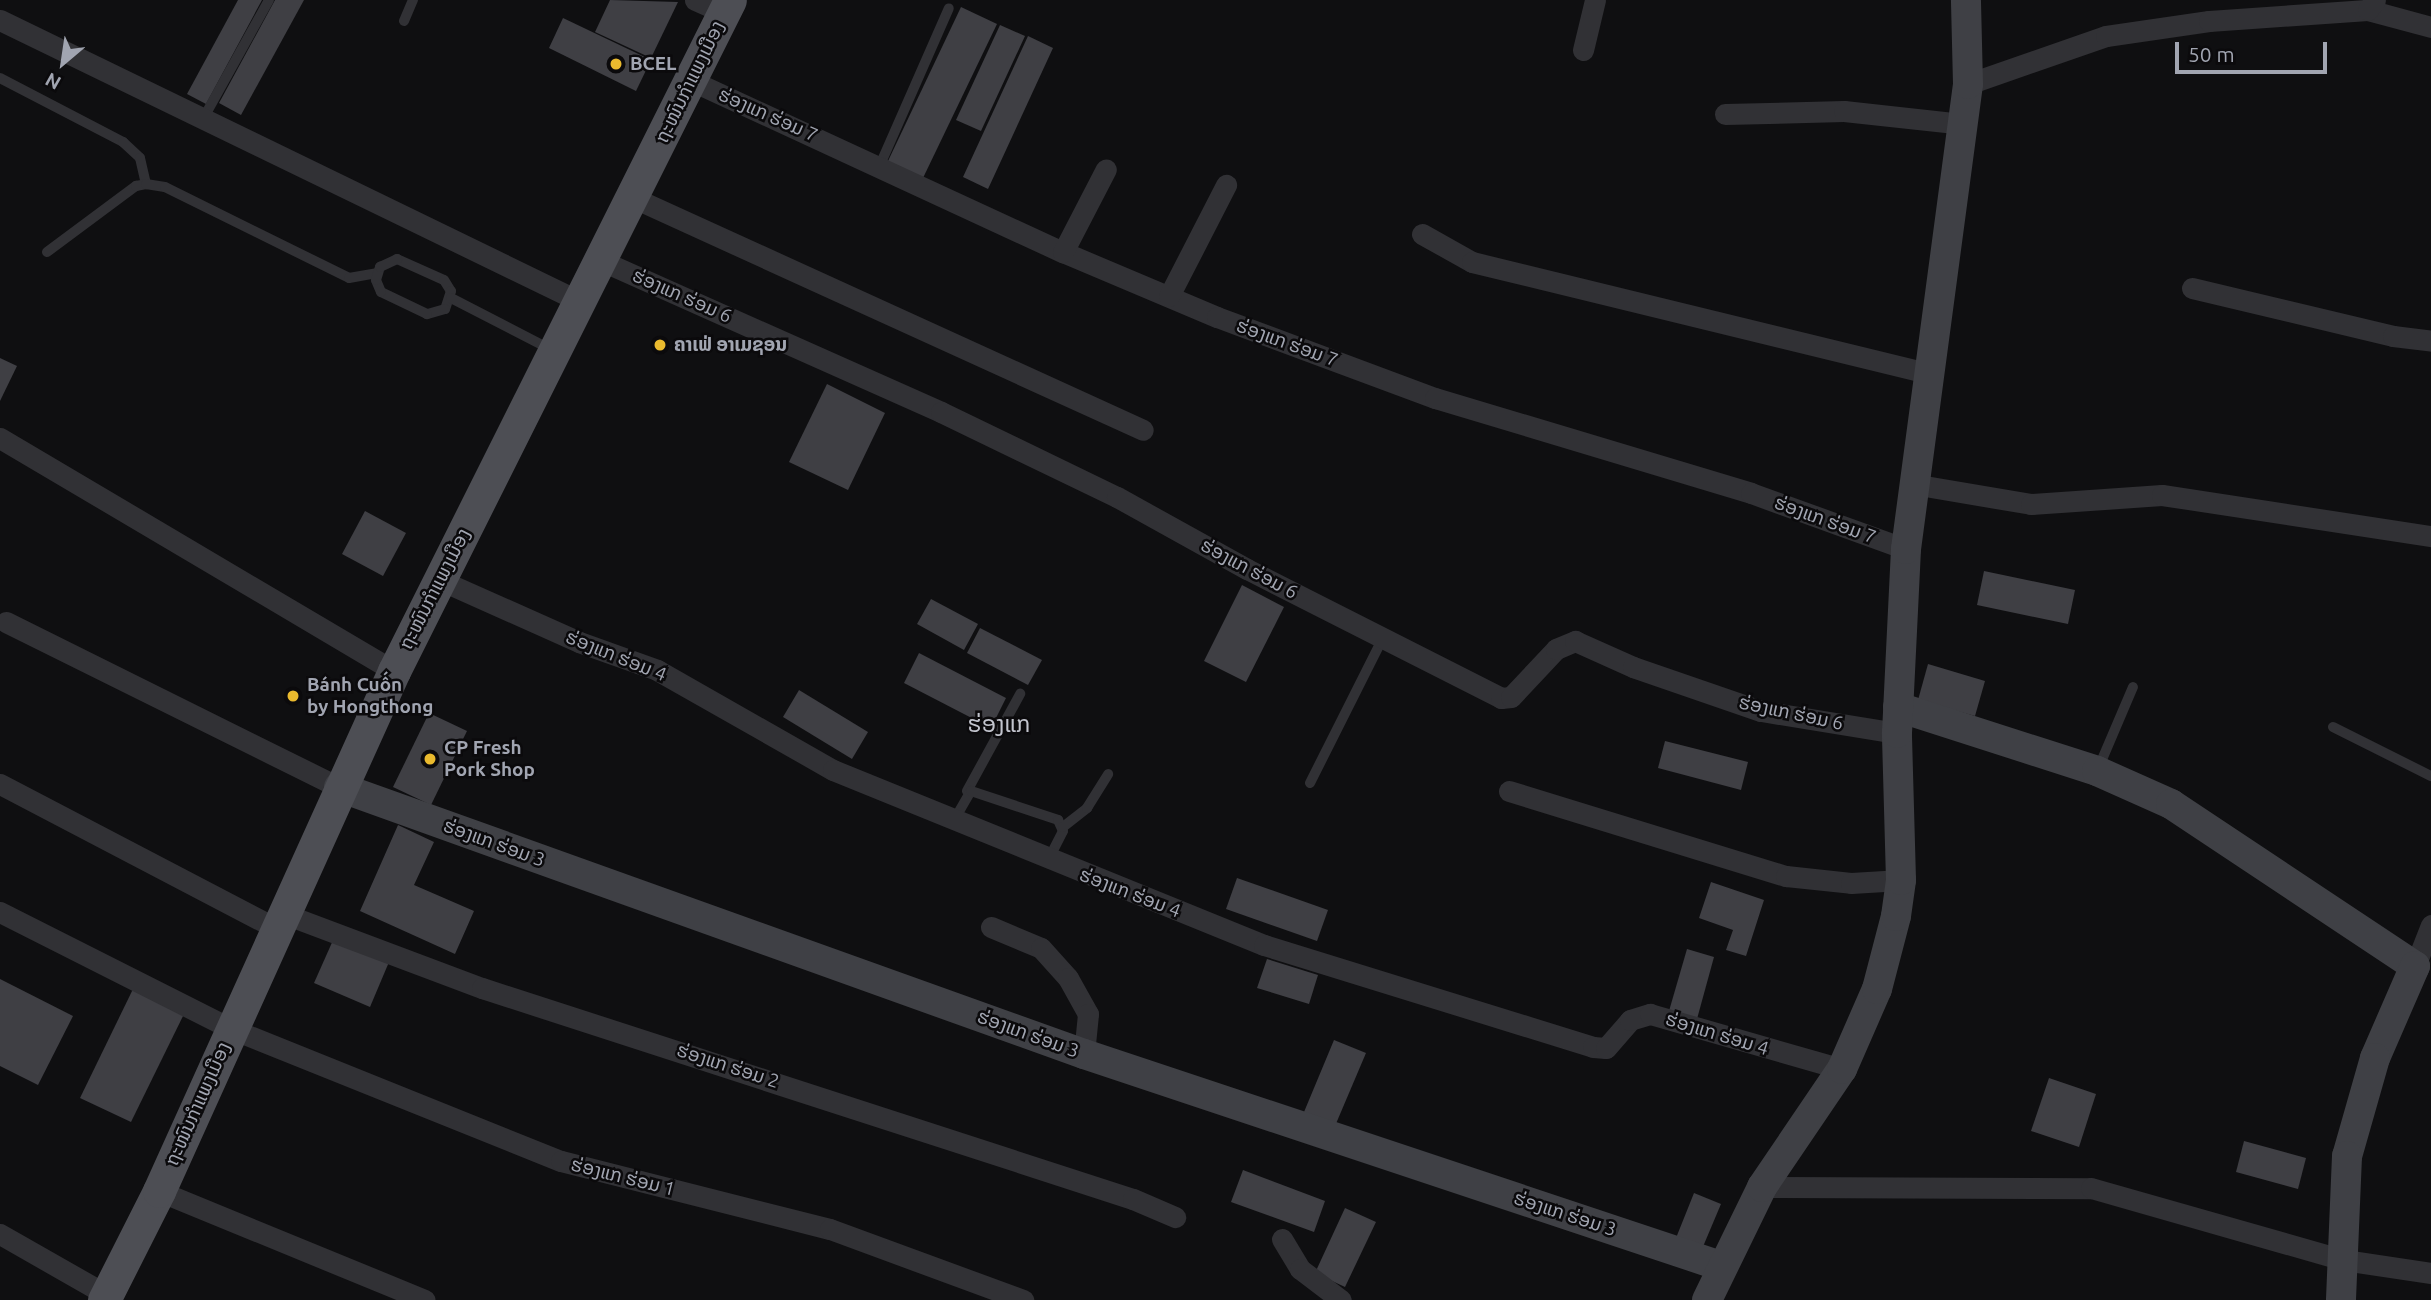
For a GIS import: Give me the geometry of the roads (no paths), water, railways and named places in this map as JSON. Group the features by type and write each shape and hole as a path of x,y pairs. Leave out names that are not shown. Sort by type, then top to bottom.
{"main road":[{"name":"ຖະໜົນກຳແພງເມືອງ","path":"105,1298 159,1191 339,787 394,671 634,198 690,80 716,4"}],"street":[{"path":"1583,50 1595,0"},
{"path":"1707,1300 1721,1266 1762,1187 1842,1069 1877,989 1901,880 1898,720 1906,549 1964,124 1968,84 1966,0"},
{"path":"1968,84 2106,36 2210,21 2372,5 2431,27"},
{"path":"0,20 581,302"},
{"name":"ຮ່ອງແກ ຮ່ອມ 7","path":"690,80 880,165 1063,252 1169,296 1435,398 1751,493 1906,549"},
{"path":"1725,114 1844,111 1964,124"},
{"path":"1063,252 1106,169"},
{"path":"1169,296 1226,185"},
{"path":"634,198 1143,430"},
{"path":"1422,234 1472,262 1928,373"},
{"name":"ຮ່ອງແກ ຮ່ອມ 6","path":"602,261 942,412 1104,491 1382,640 1501,698 1511,697 1556,649 1575,641 1633,667 1761,711 1898,720"},
{"path":"2192,288 2393,336 2431,341"},
{"path":"0,438 394,671"},
{"path":"1913,484 2031,504 2162,495 2431,536"},
{"name":"ຮ່ອງແກ ຮ່ອມ 4","path":"440,580 579,642 657,670 833,770 929,808 953,822 1048,861 1264,945 1593,1047 1606,1048 1630,1020 1650,1014 1842,1069"},
{"path":"6,622 339,787"},
{"path":"1898,720 2097,771 2171,804 2422,959"},
{"name":"ຮ່ອງແກ ຮ່ອມ 2","path":"0,784 279,920 1133,1199 1175,1217"},
{"name":"ຮ່ອງແກ ຮ່ອມ 3","path":"339,787 1084,1054 1721,1266"},
{"path":"1509,791 1786,876 1851,883 1901,880"},
{"name":"ຮ່ອງແກ ຮ່ອມ 1","path":"0,912 232,1029 561,1161 830,1229 1023,1300"},
{"path":"2341,1300 2347,1156 2375,1059 2422,959 2431,925"},
{"path":"991,927 1041,948 1068,978 1088,1014 1084,1054"},
{"path":"1762,1187 2091,1188 2344,1260 2431,1273"},
{"path":"159,1191 425,1300"},
{"path":"0,1234 105,1298"},
{"path":"1282,1239 1300,1269 1341,1300"}],"lane":[{"path":"203,119 269,0"},
{"path":"404,21 413,0"},
{"path":"880,165 949,8"},
{"path":"0,78 123,142 140,158 146,184"},
{"path":"47,251 136,186 146,184 165,187 349,278 377,273 391,260 404,261 444,280 451,298 555,352"},
{"path":"377,273 381,292 427,314 445,309 451,298"},
{"path":"1310,783 1382,640"},
{"path":"2097,771 2133,687"},
{"path":"953,822 1020,694"},
{"path":"2333,727 2431,776"},
{"path":"1048,861 1063,827 1087,808 1108,774"},
{"path":"967,791 1058,820 1063,827"}],"place":[{"name":"BCEL","path":"616,64"},
{"name":"ຄາເຟ່ ອາເມຊອນ","path":"660,345"},
{"name":"Bánh Cuốn by Hongthong","path":"293,696"},
{"name":"CP Fresh Pork Shop","path":"430,759"}],"district":[{"name":"ຮ່ອງແກ","path":"999,724"}]}
